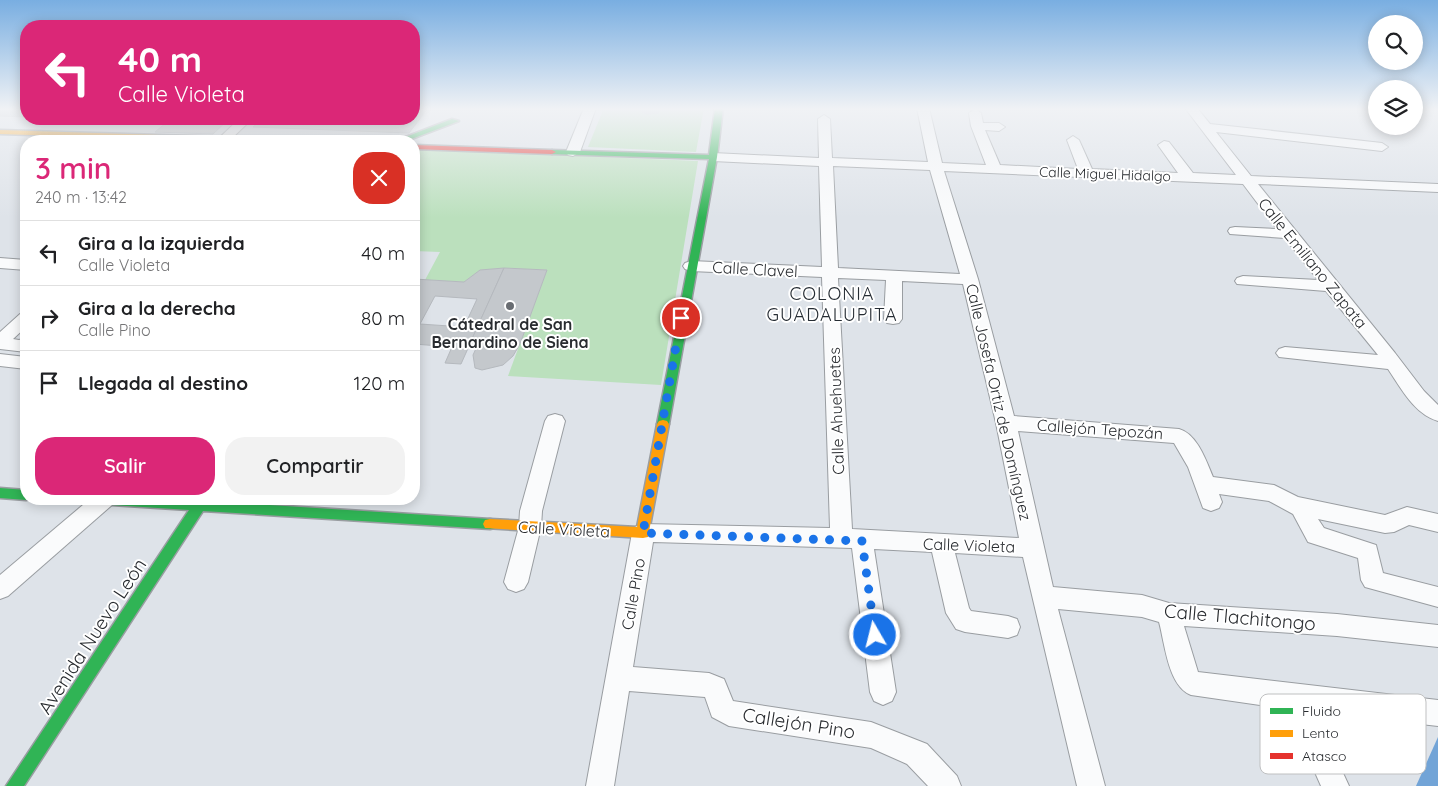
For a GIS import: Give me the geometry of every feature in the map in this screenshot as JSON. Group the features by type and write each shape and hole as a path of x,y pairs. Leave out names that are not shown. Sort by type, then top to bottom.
{"street":[{"path":"573,152 576,145"},
{"name":"Calle Pino","path":"600,786 643,533 715,145"},
{"name":"Calle Ahuehuetes","path":"825,145 832,273 852,540 883,692"},
{"name":"Calle Josefa Ortiz de Domínguez","path":"931,145 970,279 1006,423 1043,597 1091,786"},
{"path":"985,145 994,170"},
{"path":"1075,145 1087,174"},
{"path":"1164,145 1189,178"},
{"name":"Calle Emiliano Zapata","path":"1220,145 1429,409 1438,414"},
{"path":"1370,145 1382,146"},
{"path":"420,147 713,157"},
{"name":"Calle Miguel Hidalgo","path":"713,157 1438,188"},
{"path":"1235,231 1289,234"},
{"path":"0,264 20,265"},
{"name":"Calle Clavel","path":"691,266 970,279"},
{"path":"893,319 894,275"},
{"path":"1243,281 1330,286"},
{"path":"0,343 20,324"},
{"path":"0,343 20,346"},
{"path":"1285,353 1393,362"},
{"path":"0,360 20,362"},
{"path":"516,582 530,528 531,511 555,421"},
{"name":"Callejón Tepozán","path":"1006,423 1179,436 1186,442 1208,493 1274,492 1289,502 1300,506"},
{"path":"0,493 20,495"},
{"path":"0,589 97,505"},
{"name":"Calle Violeta","path":"185,505 530,528 1033,548"},
{"name":"Avenida Nuevo León","path":"14,786 199,506"},
{"path":"1300,506 1385,524 1394,523 1407,516 1438,523"},
{"path":"1300,506 1316,535 1368,552 1373,580 1438,597"},
{"path":"941,544 958,613 965,621 1008,627"},
{"name":"Calle Tlachitongo","path":"1043,597 1142,606 1169,614 1337,625 1438,636"},
{"path":"1169,614 1185,675 1191,683 1273,694"},
{"name":"Callejón Pino","path":"619,678 709,685 715,688 721,708 729,713 871,735 917,754 947,786"},
{"path":"1330,774 1336,786"}],"green space":[{"path":"589,145 697,145 696,152 588,147"},
{"path":"420,149 698,161 661,385 508,376 547,270 504,268 480,270 464,282 425,280 440,252 420,251"}],"water":[{"path":"1438,737 1438,786 1416,786 1421,774 1426,774 1426,764"}],"building":[{"path":"504,268 461,364 445,363 452,347 420,344 420,324 420,279 464,282 480,270","holes":["435,296 477,299 464,327 420,324"]},
{"name":"Cátedral de San Bernardino de Siena","path":"504,268 547,270 520,344 513,356 503,365 482,370 475,368 473,355 479,342 471,341"}],"traffic: fast":[{"path":"663,424 715,145"},
{"path":"552,152 713,157"},
{"path":"0,493 20,495"},
{"path":"191,505 490,524"},
{"path":"14,786 199,506"}],"traffic: slow":[{"path":"490,524 643,533 663,424"}],"traffic: jam":[{"path":"420,147 552,152"}],"place":[{"name":"Cátedral de San Bernardino de Siena","path":"510,306"}],"district":[{"name":"COLONIA GUADALUPITA","path":"832,303"}],"route":[{"path":"681,318 643,533 841,538 862,541 875,635"}]}
